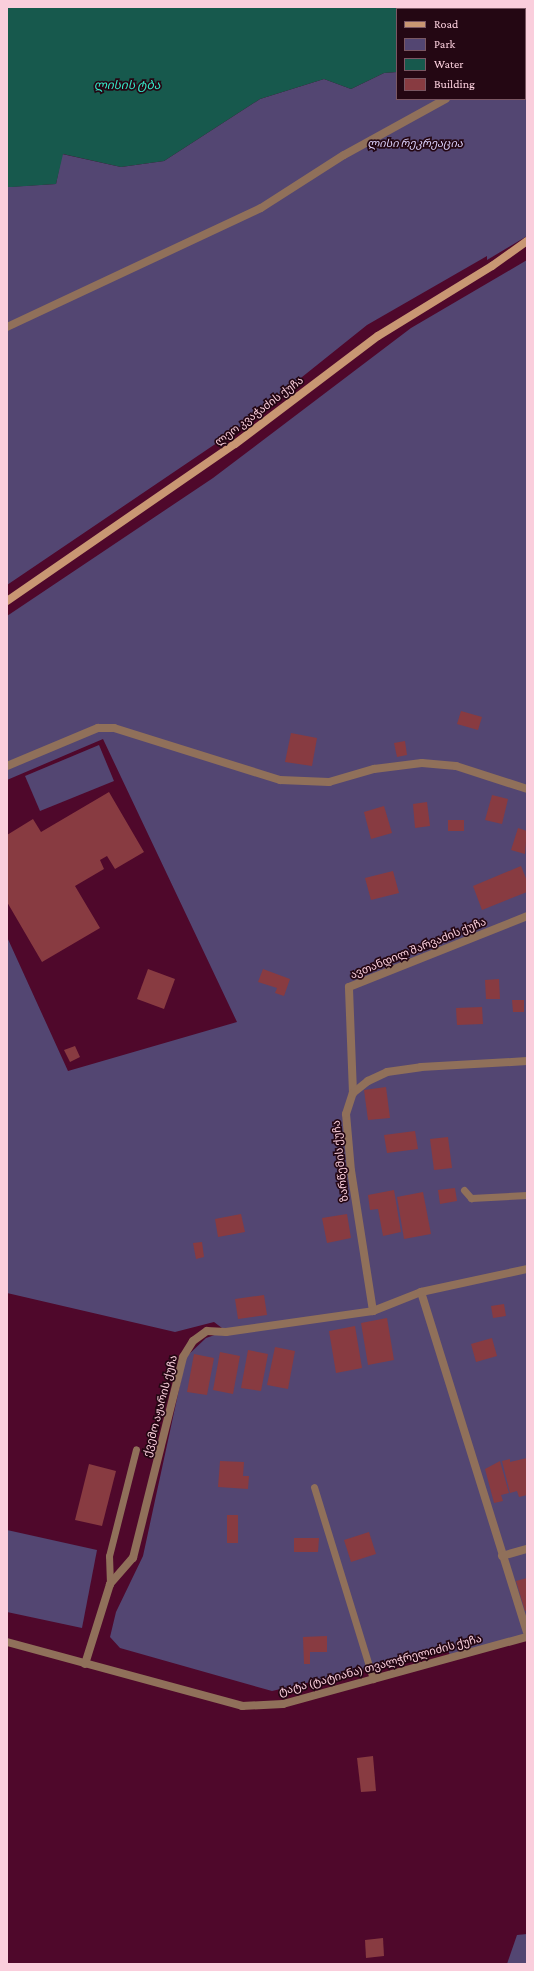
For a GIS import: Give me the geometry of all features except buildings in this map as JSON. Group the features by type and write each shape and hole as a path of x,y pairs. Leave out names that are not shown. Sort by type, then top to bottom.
{"main road":[{"name":"ლეო კვაჭაძის ქუჩა","path":"7,601 235,444 378,336 492,266 527,241"}],"street":[{"path":"7,327 261,208 344,155 444,100"},
{"path":"7,766 98,728 114,728 280,780 329,782 374,769 422,763 456,766 527,789"},
{"name":"ავთანდილ შარვაძის ქუჩა","path":"353,1094 349,987 527,916"},
{"name":"ზარწემის ქუჩა","path":"373,1312 351,1171 346,1114 353,1094 368,1081 387,1072 421,1067 527,1061"},
{"name":"ქვემო აჟარის ქუჩა","path":"85,1664 110,1584 134,1558 183,1357 193,1341 207,1331 226,1332 373,1312 421,1292 527,1269"},
{"path":"421,1292 502,1556 527,1632"},
{"path":"502,1556 527,1549"},
{"name":"ტატა (ტატიანა) თვალჭრელიძის ქუჩა","path":"7,1642 242,1706 283,1704 527,1637"}],"lane":[{"path":"464,1190 471,1198 527,1195"},
{"path":"110,1584 109,1556 136,1449"},
{"path":"314,1487 373,1679"}],"green space":[{"name":"ლისი რეკრეაცია","path":"527,15 527,236 487,260 487,256 367,325 236,430 7,585 7,187 56,184 62,154 121,167 164,161 260,99 324,79 351,89 384,73 396,72 396,100 526,100"},
{"path":"527,260 527,1637 451,1658 448,1650 272,1691 120,1648 110,1637 116,1612 143,1556 186,1357 206,1338 226,1331 214,1322 175,1332 7,1293 7,937 68,1071 237,1022 103,739 7,780 7,616 213,478 411,328"},
{"path":"99,745 114,781 40,811 25,776"},
{"path":"7,1530 97,1550 82,1628 7,1612"},
{"path":"527,1934 527,1964 507,1964 517,1935"}],"water":[{"name":"ლისის ტბა","path":"7,7 527,7 526,16 526,8 396,8 396,72 384,73 351,89 324,79 260,99 164,161 121,167 63,154 56,184 7,187"}]}
